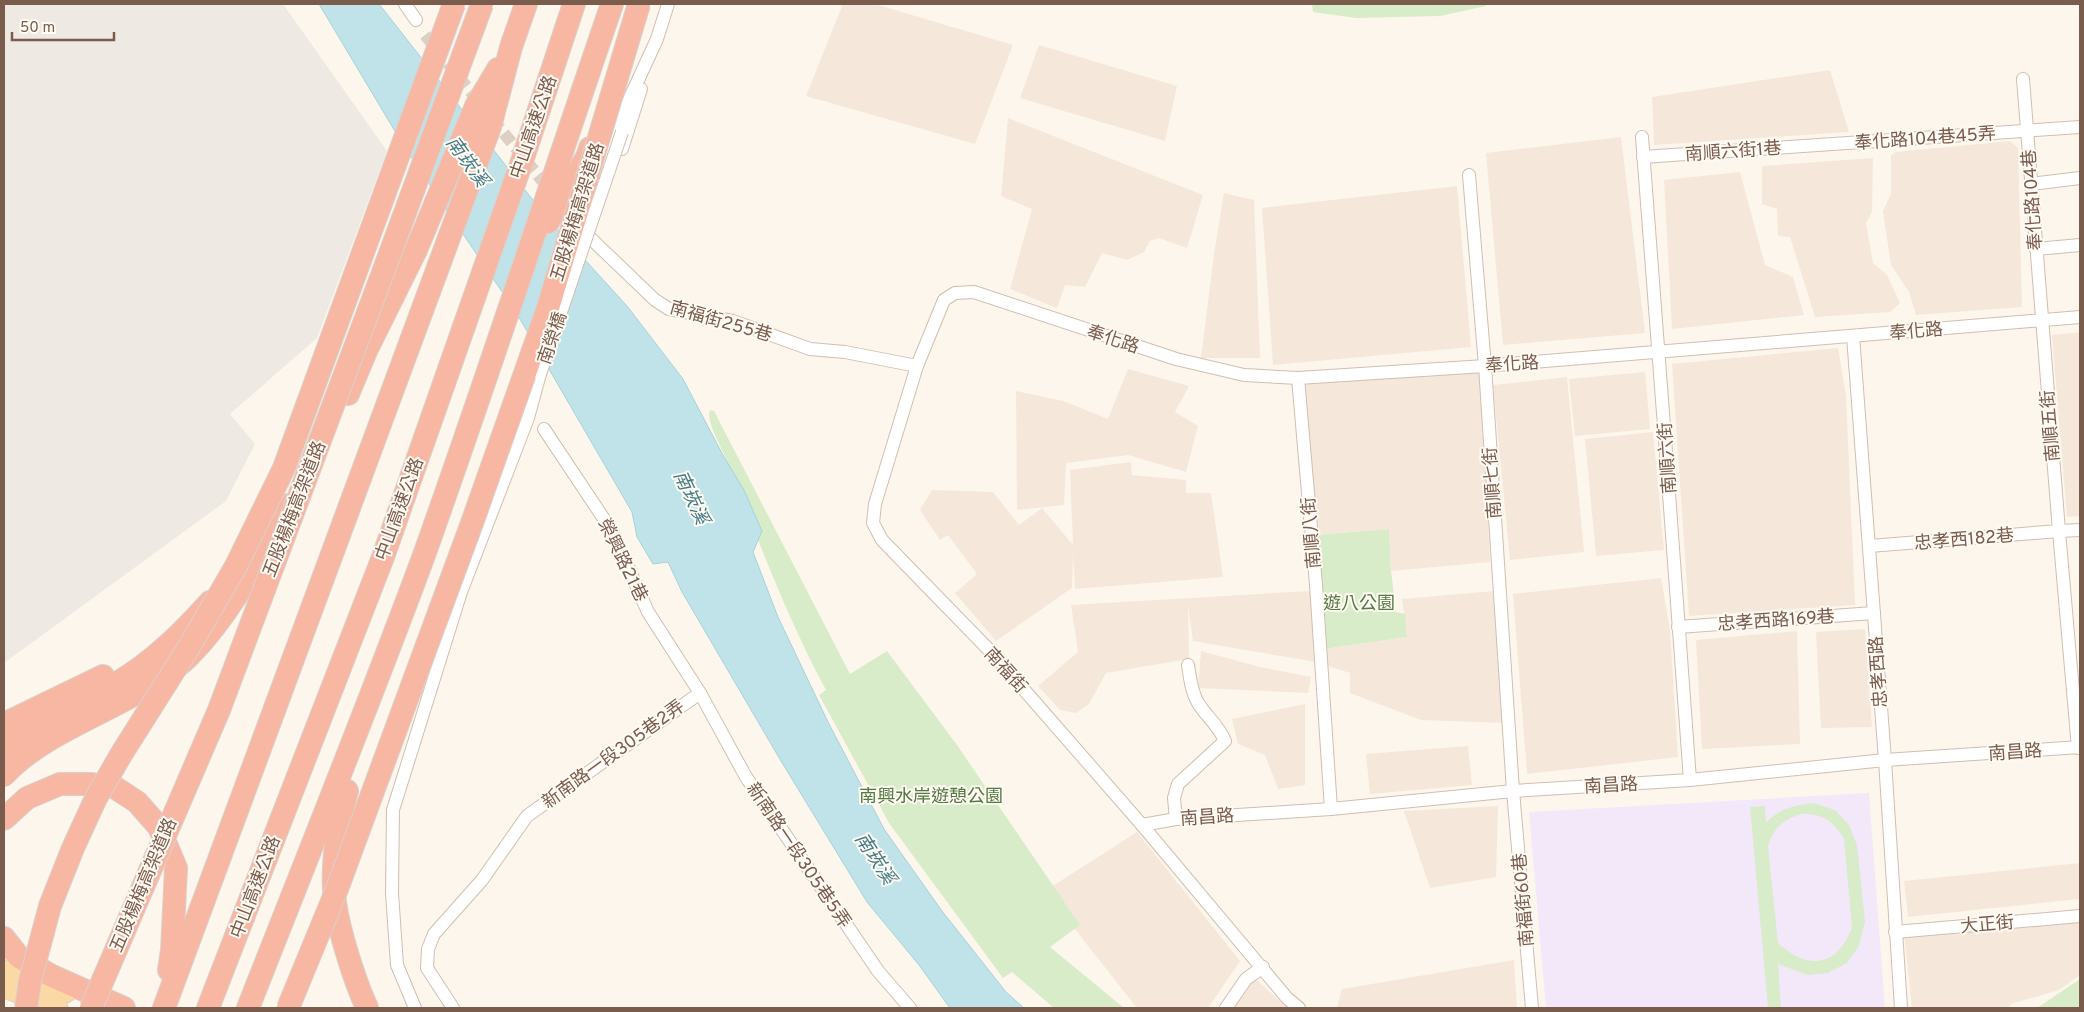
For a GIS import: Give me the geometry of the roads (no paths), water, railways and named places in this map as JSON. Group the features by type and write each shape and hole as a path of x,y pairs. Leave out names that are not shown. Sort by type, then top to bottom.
{"highway":[{"path":"26,1008 30,981 50,906 73,848 96,798 189,647 236,566 284,468 454,4"},
{"name":"五股楊梅高架道路","path":"91,1008 219,710 482,4"},
{"path":"164,1008 490,127 511,47 526,4"},
{"name":"中山高速公路","path":"208,1008 383,557 520,167 574,4"},
{"path":"248,1008 369,703 528,256 552,201 612,4"},
{"path":"552,201 587,157 641,4"},
{"name":"五股楊梅高架道路","path":"288,1008 338,889 472,523 548,308 641,4"},
{"path":"4,775 44,743 140,691 187,658 207,637 259,559 337,421 366,351 416,250 476,106 511,47"},
{"path":"4,749 21,736 119,682 170,645 221,590 257,541 282,516"},
{"path":"4,724 48,701 170,645"},
{"path":"367,1008 340,929 334,891 334,859 340,820 369,703"},
{"path":"4,819 27,798 60,784 90,784 114,787 137,802 159,827 176,868 172,950 164,1008"},
{"path":"4,938 19,957 50,975 124,1008"}],"main road":[{"path":"4,970 107,1008"},
{"path":"4,988 58,1008"}],"street":[{"path":"405,4 416,20"},
{"name":"南福街255巷","path":"668,4 657,39 613,138 583,231 655,300 669,309 733,321 810,349 844,352 917,366"},
{"name":"南榮橋","path":"415,1008 397,965 392,893 393,810 461,592 528,418 540,374 622,132 657,39"},
{"name":"奉化路104巷","path":"2023,78 2041,321"},
{"name":"奉化路104巷45弄","path":"1822,145 2080,127"},
{"name":"南順六街","path":"1642,137 1660,352 1690,780"},
{"name":"南順六街1巷","path":"1643,157 1822,145"},
{"name":"南順七街","path":"1469,175 1485,366 1513,791"},
{"path":"2031,184 2080,178"},
{"path":"2036,249 2080,245"},
{"name":"奉化路","path":"955,293 974,292 1176,359 1244,375 1298,378 1485,366 2080,318"},
{"name":"南福街","path":"955,293 944,300 917,366 874,504 873,523 882,540 992,653 1142,825 1263,967 1287,998 1299,1008"},
{"name":"南順五街","path":"2041,321 2079,748"},
{"name":"忠孝西路","path":"1853,336 1885,760 1901,1008"},
{"name":"南順八街","path":"1298,378 1316,585 1331,809"},
{"name":"榮興路21巷","path":"544,430 612,531 648,612 700,693"},
{"path":"2059,531 2080,530"},
{"name":"忠孝西182巷","path":"1869,546 2059,531"},
{"name":"忠孝西路169巷","path":"1678,627 1874,613"},
{"path":"1176,819 1174,798 1178,784 1225,741 1222,734 1198,702 1190,680 1188,665"},
{"name":"新南路一段305巷2弄","path":"453,1008 427,968 428,949 434,934 482,880 527,816 700,693"},
{"name":"新南路一段305巷5弄","path":"700,693 746,777 878,971 910,1008"},
{"name":"南昌路","path":"1142,825 1176,819 1331,809 1513,791 1690,780 1885,760 2079,748"},
{"name":"南福街60巷","path":"1513,791 1532,1008"},
{"name":"大正街","path":"1895,932 2080,916"},
{"path":"1226,1008 1246,979 1263,967"}],"water":[{"name":"南崁溪","path":"319,4 379,4 547,218 627,306 683,379 724,457 744,490 762,531 753,552 778,617 828,722 884,829 942,911 1006,992 1024,1008 950,1008 919,965 867,902 781,761 682,592 668,562 653,564 637,537 632,512 517,314 405,148"}],"tunnel":[{"path":"425,35 552,193"}],"park label":[{"name":"遊八公園","path":"1359,603"},
{"name":"南興水岸遊憩公園","path":"931,796"}]}
